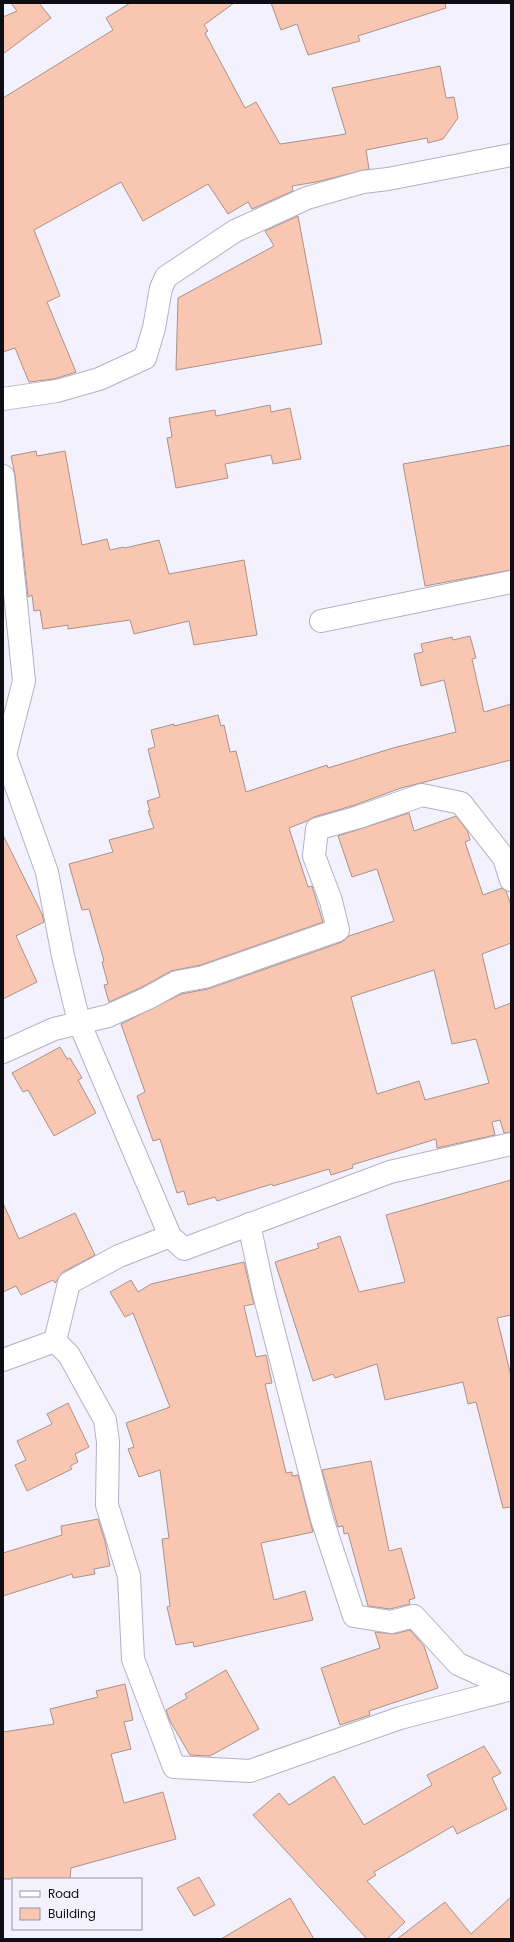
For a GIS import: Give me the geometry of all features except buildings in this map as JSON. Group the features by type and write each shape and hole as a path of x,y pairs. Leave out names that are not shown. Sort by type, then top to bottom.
{"street":[{"path":"3,399 57,391 99,378 145,358 154,328 161,288 166,277 235,231 307,198 363,182 388,179 511,155"},
{"path":"3,476 24,681 5,755 47,872 63,956 79,1022 170,1236 184,1248 390,1172 511,1144"},
{"path":"321,621 511,582"},
{"path":"3,1052 54,1029 108,1016 148,998 177,982 204,977 338,930 331,901 314,856 317,829 359,817 422,795 461,804 504,858 511,880"},
{"path":"249,1224 264,1294 322,1519 354,1616 391,1622 414,1616 458,1664 511,1688"},
{"path":"55,1341 70,1283 119,1256 170,1236"},
{"path":"55,1341 69,1355 105,1420 108,1442 107,1505 129,1576 133,1659 174,1767 250,1771 400,1718 511,1688"},
{"path":"3,1360 55,1341"}]}
